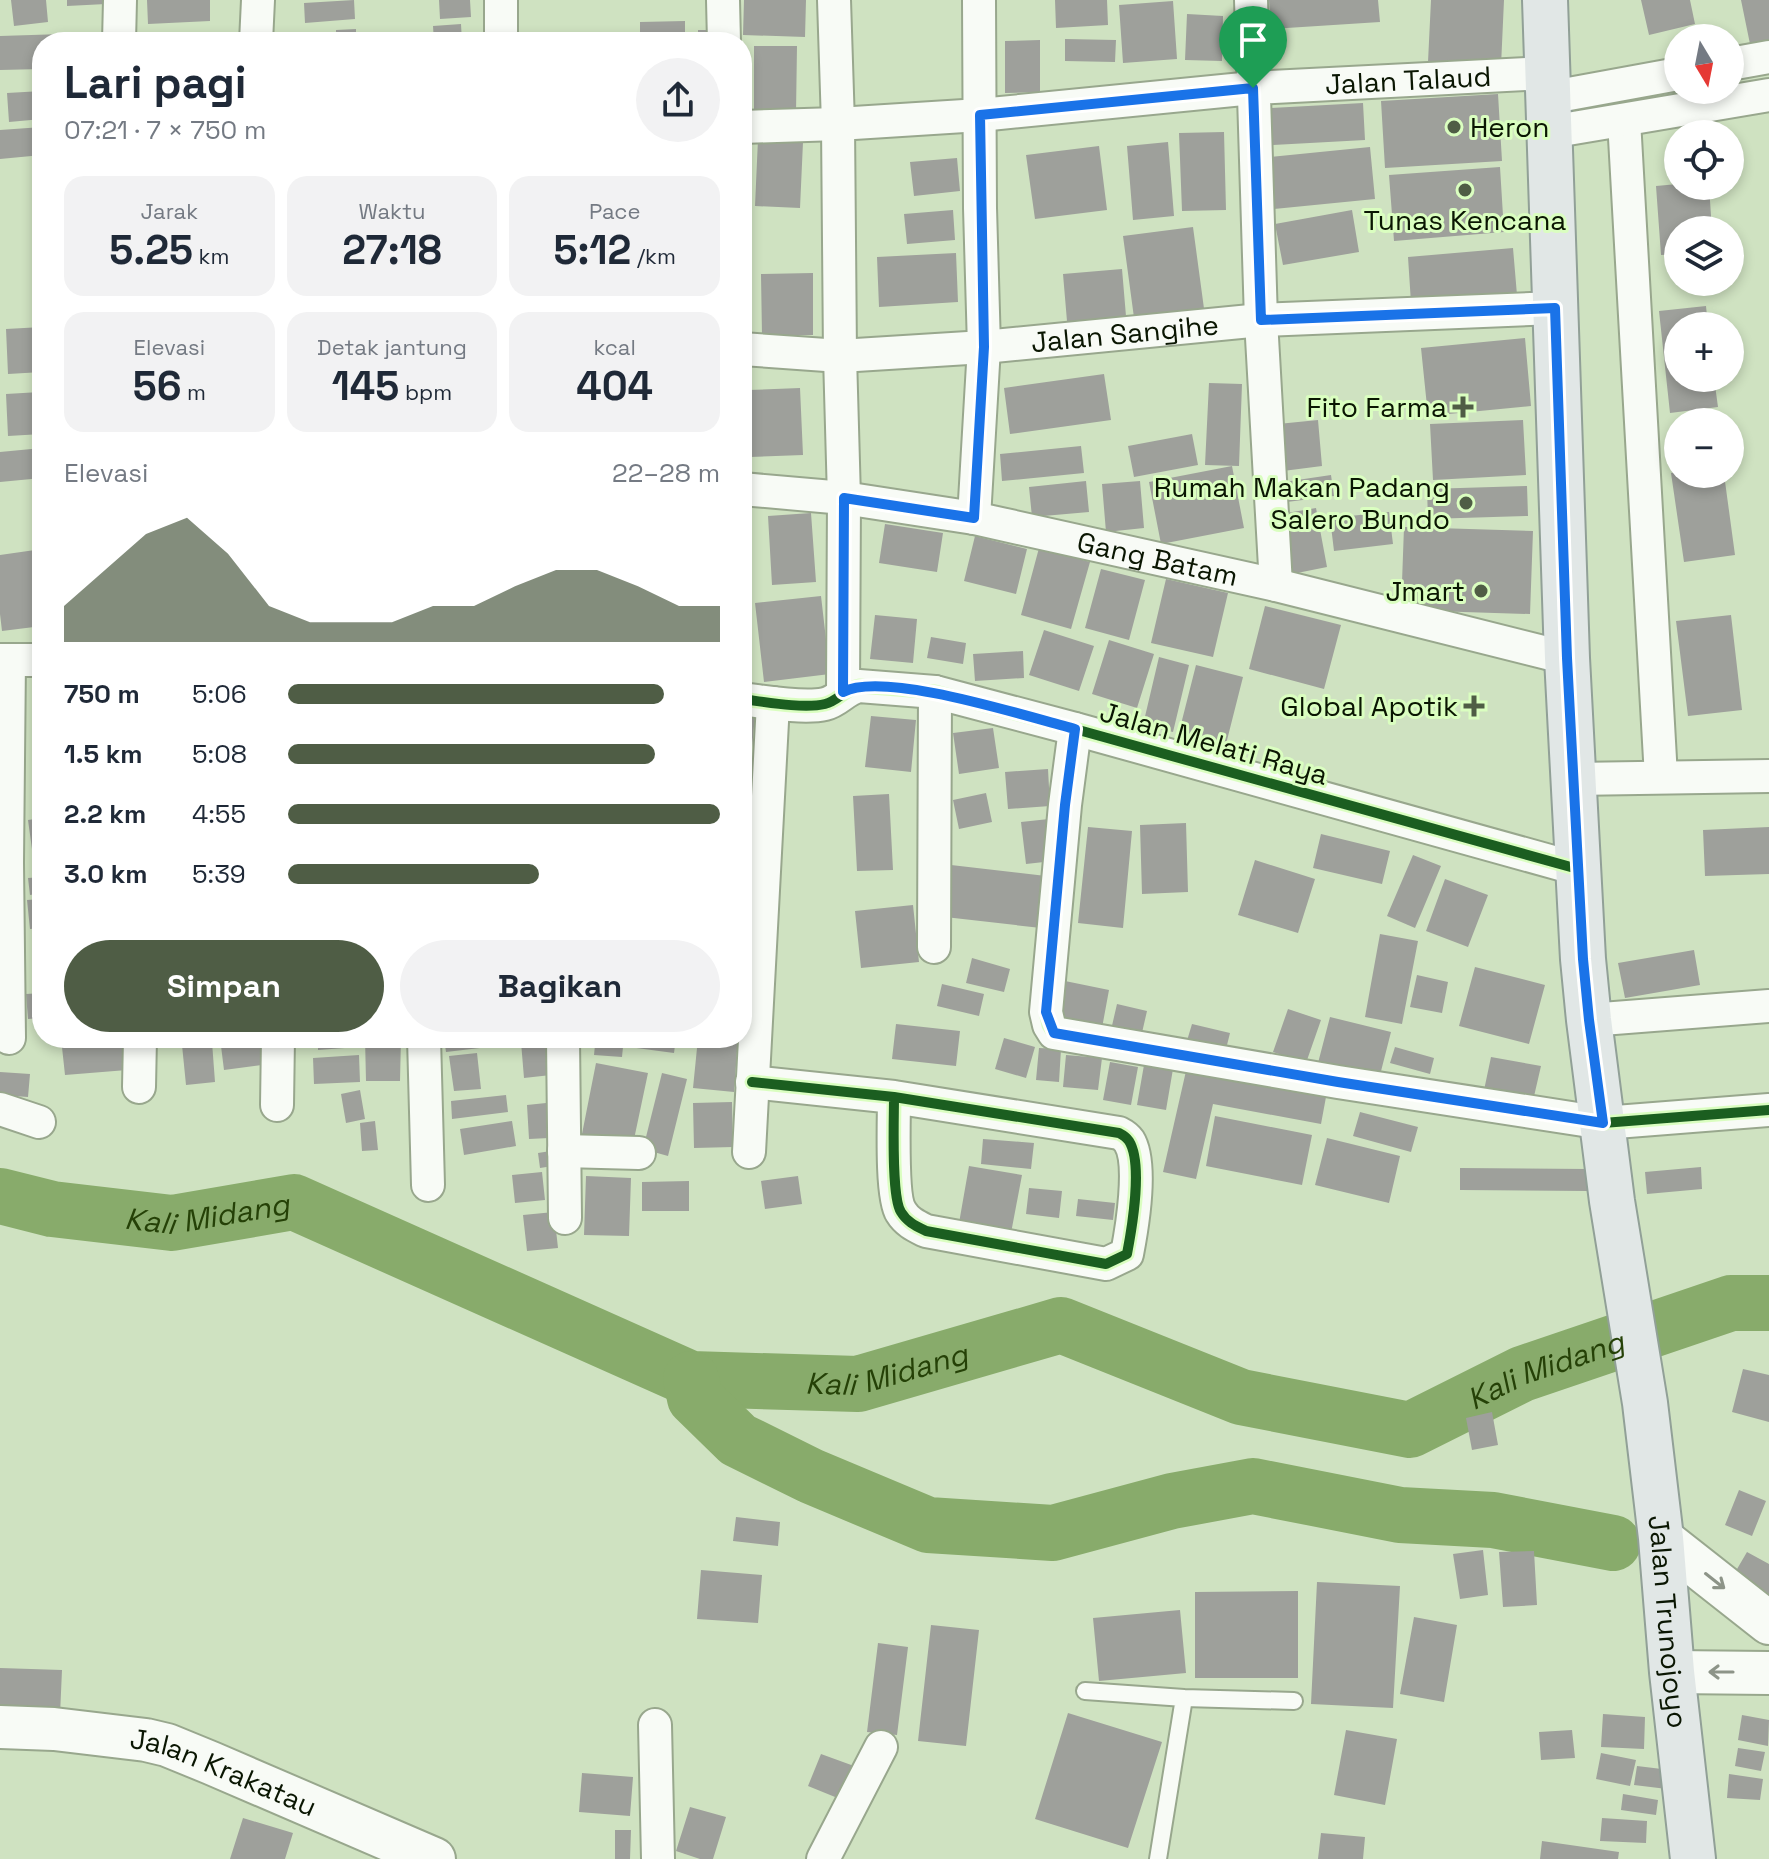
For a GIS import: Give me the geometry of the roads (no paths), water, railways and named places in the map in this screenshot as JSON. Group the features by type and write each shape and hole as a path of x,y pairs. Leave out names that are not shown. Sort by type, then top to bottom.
{"main road":[{"name":"Jalan Trunojoyo","path":"1545,0 1567,658 1589,1020 1612,1201 1642,1384 1661,1538 1693,1859"}],"street":[{"path":"119,32 120,0"},
{"path":"256,32 258,0"},
{"path":"501,0 501,32"},
{"path":"723,0 724,32"},
{"path":"834,0 844,498 843,692"},
{"path":"974,518 984,347 979,0"},
{"path":"1251,0 1261,320 1276,585"},
{"path":"1744,61 1769,57"},
{"path":"1548,101 1664,77"},
{"name":"Jalan Talaud","path":"752,127 980,115 1253,88 1548,101"},
{"path":"1548,101 1624,120 1769,95"},
{"path":"1624,120 1661,777"},
{"name":"Jalan Sangihe","path":"752,350 840,356 984,347 1261,320 1555,308"},
{"name":"Gang Batam","path":"752,490 844,498 974,518 1276,585 1567,658"},
{"path":"9,1038 5,660 32,660"},
{"name":"Jalan Melati Raya","path":"757,701 825,704 859,686 935,692 1578,869"},
{"path":"934,947 935,692"},
{"path":"749,1152 757,701"},
{"path":"1075,729 1046,1012 1054,1033 1338,1082 1603,1123 1769,1110"},
{"path":"1574,779 1769,776"},
{"path":"1589,1020 1769,1006"},
{"path":"139,1087 140,1048"},
{"path":"277,1105 278,1048"},
{"path":"424,1048 428,1185"},
{"path":"563,1048 565,1218"},
{"path":"752,1082 894,1097 1119,1133 1128,1139 1134,1156 1136,1185 1127,1254 1106,1264 926,1231 909,1222 898,1209 896,1194 894,1097"},
{"path":"0,1109 39,1122"},
{"path":"564,1151 639,1153"},
{"path":"1661,1538 1769,1623"},
{"path":"1672,1672 1769,1673"},
{"path":"655,1725 658,1859"},
{"name":"Jalan Krakatau","path":"0,1727 54,1729 167,1745 434,1859"},
{"path":"823,1859 881,1747"}],"lane":[{"path":"1085,1691 1294,1701"},
{"path":"1158,1859 1184,1698"}],"waterway":[{"name":"Kali Midang","path":"0,1196 52,1209 172,1223 294,1202 691,1379 858,1384 1061,1325 1241,1397 1410,1430 1522,1374 1731,1303 1769,1303"},
{"path":"691,1379 695,1398 738,1440 811,1476 928,1525 1053,1533 1172,1501 1253,1486 1400,1515 1493,1520 1613,1543"}],"place":[{"name":"Heron","path":"1454,127"},
{"name":"Tunas Kencana","path":"1465,190"},
{"name":"Fito Farma","path":"1463,407"},
{"name":"Rumah Makan Padang Salero Bundo","path":"1466,503"},
{"name":"Jmart","path":"1481,591"},
{"name":"Global Apotik","path":"1474,706"}]}
